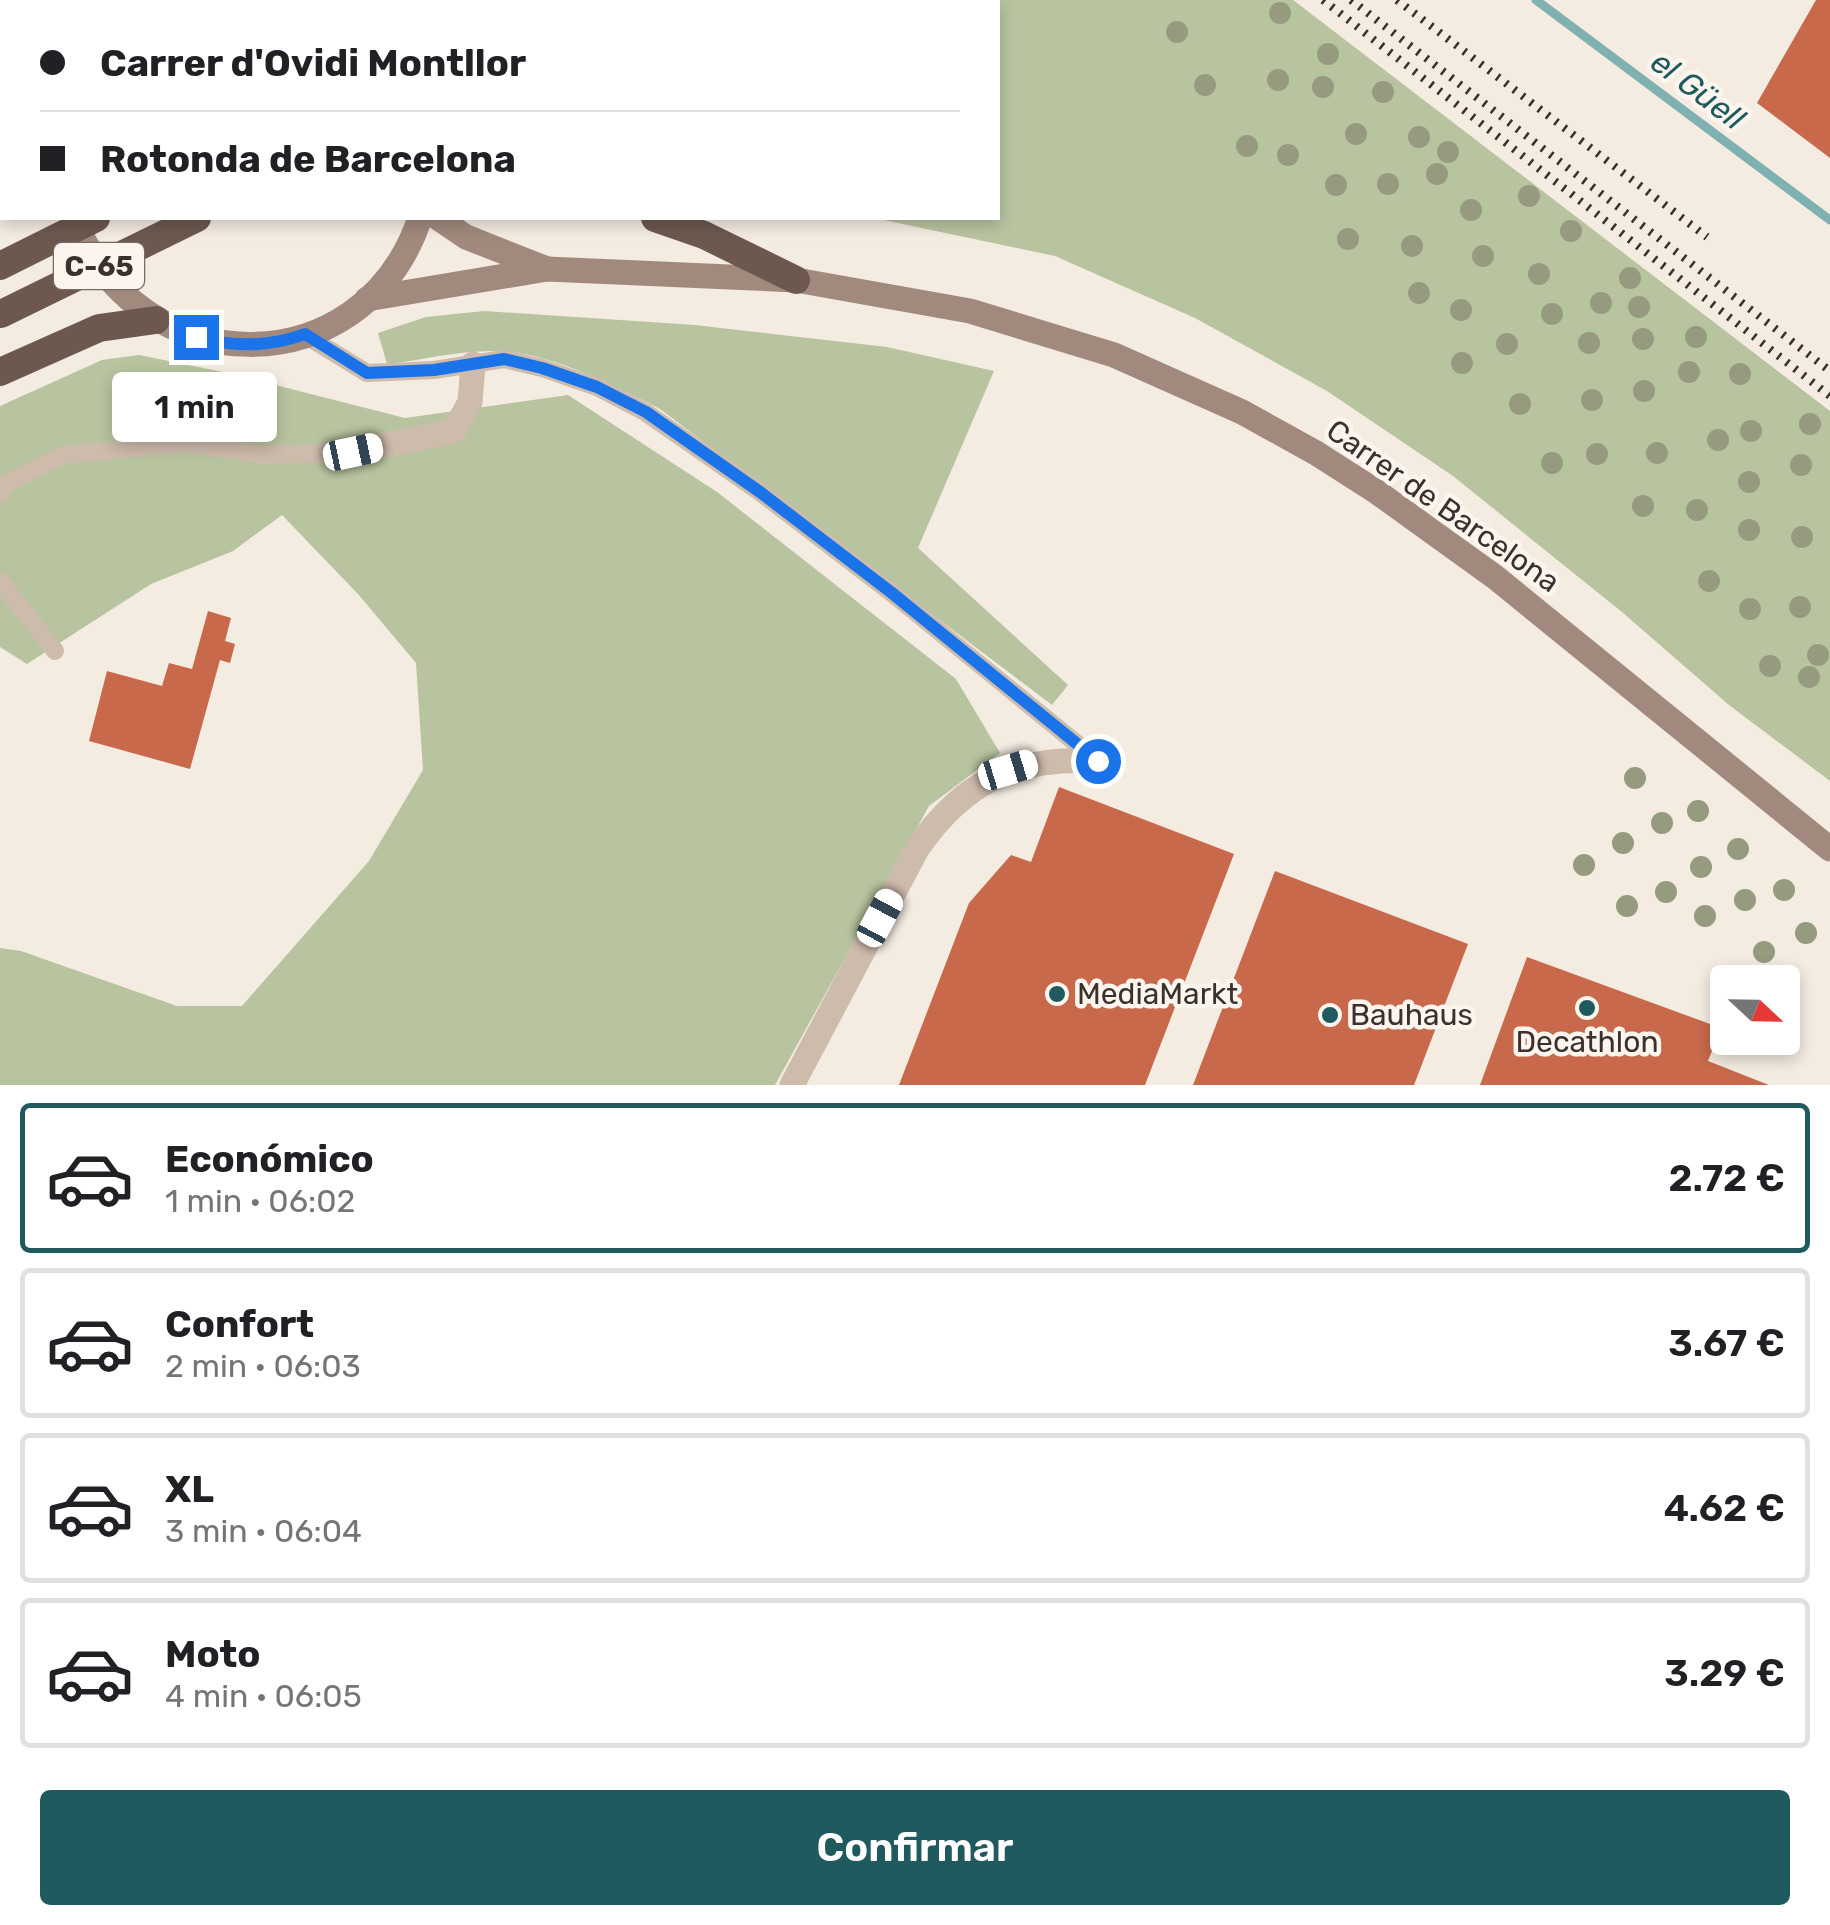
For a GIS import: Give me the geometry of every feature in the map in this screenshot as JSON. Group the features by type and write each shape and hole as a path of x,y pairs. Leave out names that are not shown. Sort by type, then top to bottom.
{"highway":[{"name":"C-65","path":"0,266 92,220"},
{"name":"C-65","path":"0,314 193,220"},
{"path":"662,220 704,235 796,280"},
{"path":"0,372 99,328 156,320"}],"main road":[{"path":"75,220 88,250 110,282 156,320 191,336 224,343 263,344 305,334 336,321 368,299 398,263 419,220"},
{"name":"Carrer de Barcelona","path":"441,220 466,237 546,269"},
{"name":"Carrer de Barcelona","path":"368,299 546,269 796,280 970,311 1114,355 1242,412 1377,492 1495,577 1830,849"}],"street":[{"path":"353,452 454,432 470,402 473,364"},
{"path":"792,1085 936,820 982,783 1008,770 1036,762 1098,761"}],"lane":[{"path":"305,334 367,373 504,359 597,387 646,412 760,492 892,593 1098,761"},
{"path":"0,495 4,485 63,455 185,443 265,456 353,452"},
{"path":"0,580 55,651"}],"green space":[{"path":"1000,0 1293,0 1830,411 1830,781 1729,705 1622,612 1453,476 1327,391 1195,318 1055,256 884,220 1000,220"},
{"path":"484,311 695,325 887,347 994,371 918,548 1068,685 1052,705 660,409 622,390 559,363 517,353 470,352 387,364 378,333 426,317"},
{"path":"139,355 405,418 568,395 717,492 956,679 1000,753 929,806 775,1085 0,1085 0,948 21,951 177,1006 242,1006 369,861 423,770 416,663 358,594 282,515 233,551 151,584 27,664 0,647 0,406 102,360"}],"building":[{"path":"1816,0 1830,0 1830,158 1757,103"},
{"path":"208,611 231,618 225,641 235,644 230,663 220,660 190,769 89,741 107,671 162,686 169,663 192,669"},
{"name":"MediaMarkt","path":"1059,787 1234,854 1145,1085 899,1085 969,903 1011,855 1031,862"},
{"name":"Bauhaus","path":"1275,871 1468,944 1414,1085 1193,1085"},
{"name":"Decathlon","path":"1527,957 1710,1024 1708,1061 1769,1085 1480,1085"}],"waterway":[{"name":"el Güell","path":"1536,0 1830,220"}],"railway":[{"path":"1323,0 1830,396"},
{"path":"1351,0 1830,371"},
{"path":"1397,0 1707,237"}],"place":[{"name":"MediaMarkt","path":"1057,994"},
{"name":"Decathlon","path":"1587,1008"},
{"name":"Bauhaus","path":"1330,1015"}],"route":[{"path":"196,337 224,343 263,344 305,334 367,373 434,370 504,359 597,387 646,412 760,492 892,593 1098,761"}]}
